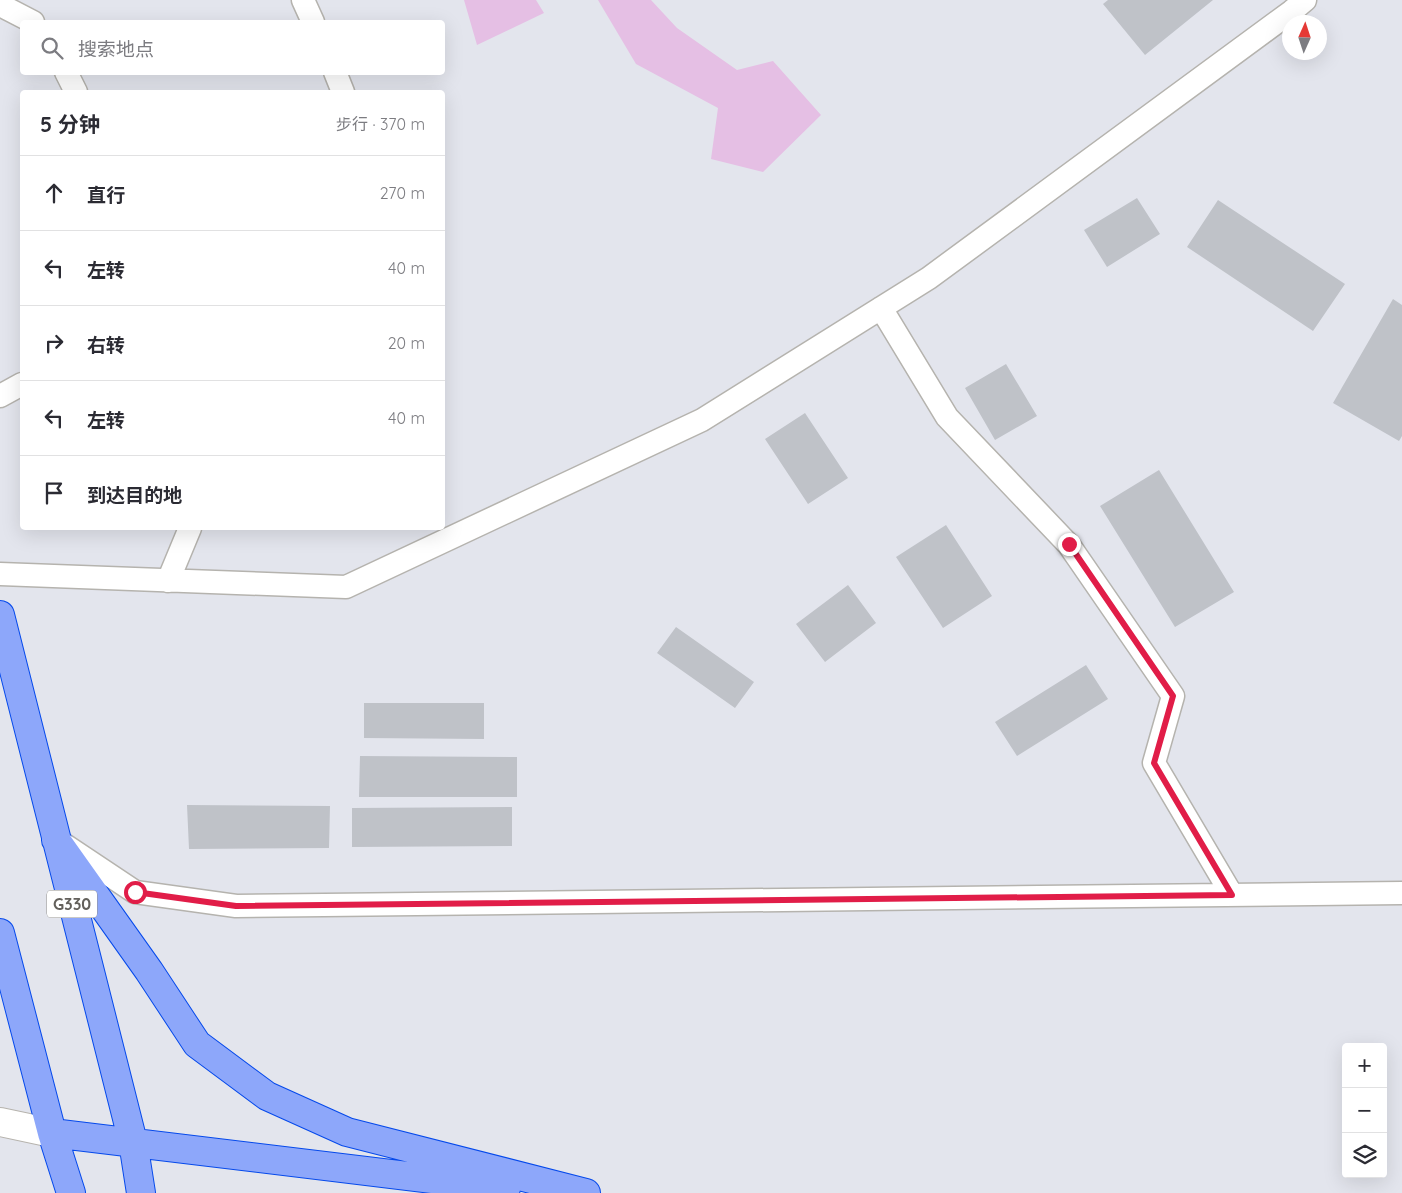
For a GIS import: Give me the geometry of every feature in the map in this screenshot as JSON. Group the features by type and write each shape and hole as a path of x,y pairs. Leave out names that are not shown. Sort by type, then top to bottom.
{"highway":[{"name":"G330","path":"0,615 133,1142 141,1193"},
{"path":"56,840 149,971 197,1044 267,1096 347,1132 586,1193"},
{"path":"0,933 52,1132 77,1192"},
{"path":"52,1132 550,1193"}],"street":[{"path":"303,0 312,20"},
{"path":"0,574 346,587 702,420 945,266 1305,0"},
{"path":"0,5 29,20"},
{"path":"68,75 75,90"},
{"path":"336,75 342,90"},
{"path":"881,308 947,417 1069,544 1173,696 1154,763 1232,895"},
{"path":"0,396 20,385"},
{"path":"168,581 189,530"},
{"path":"56,840 135,892 236,906 1402,893"},
{"path":"0,1122 52,1132"}],"shaded area":[{"path":"464,0 536,0 544,13 477,45"},
{"path":"598,0 651,0 677,28 737,70 773,61 821,115 763,172 711,159 718,108 636,64"}],"building":[{"path":"1108,0 1213,0 1145,55 1103,4"},
{"path":"1137,198 1160,234 1107,267 1084,230"},
{"path":"1218,200 1345,284 1313,331 1187,247"},
{"path":"1393,299 1402,305 1402,436 1399,441 1333,403"},
{"path":"1006,364 1037,416 995,440 965,388"},
{"path":"805,413 848,478 808,504 765,439"},
{"path":"1159,470 1234,592 1175,627 1100,506"},
{"path":"946,525 992,596 943,628 896,557"},
{"path":"848,585 876,623 825,662 796,624"},
{"path":"676,627 754,682 735,708 657,653"},
{"path":"1086,665 1108,699 1017,756 995,722"},
{"path":"364,703 484,703 484,739 364,738"},
{"path":"360,756 517,757 517,797 359,797"},
{"path":"187,805 330,806 329,848 189,849"},
{"path":"512,807 512,846 352,847 352,808"}],"route":[{"path":"135,892 236,906 1232,895 1154,763 1173,696 1069,544"}]}
